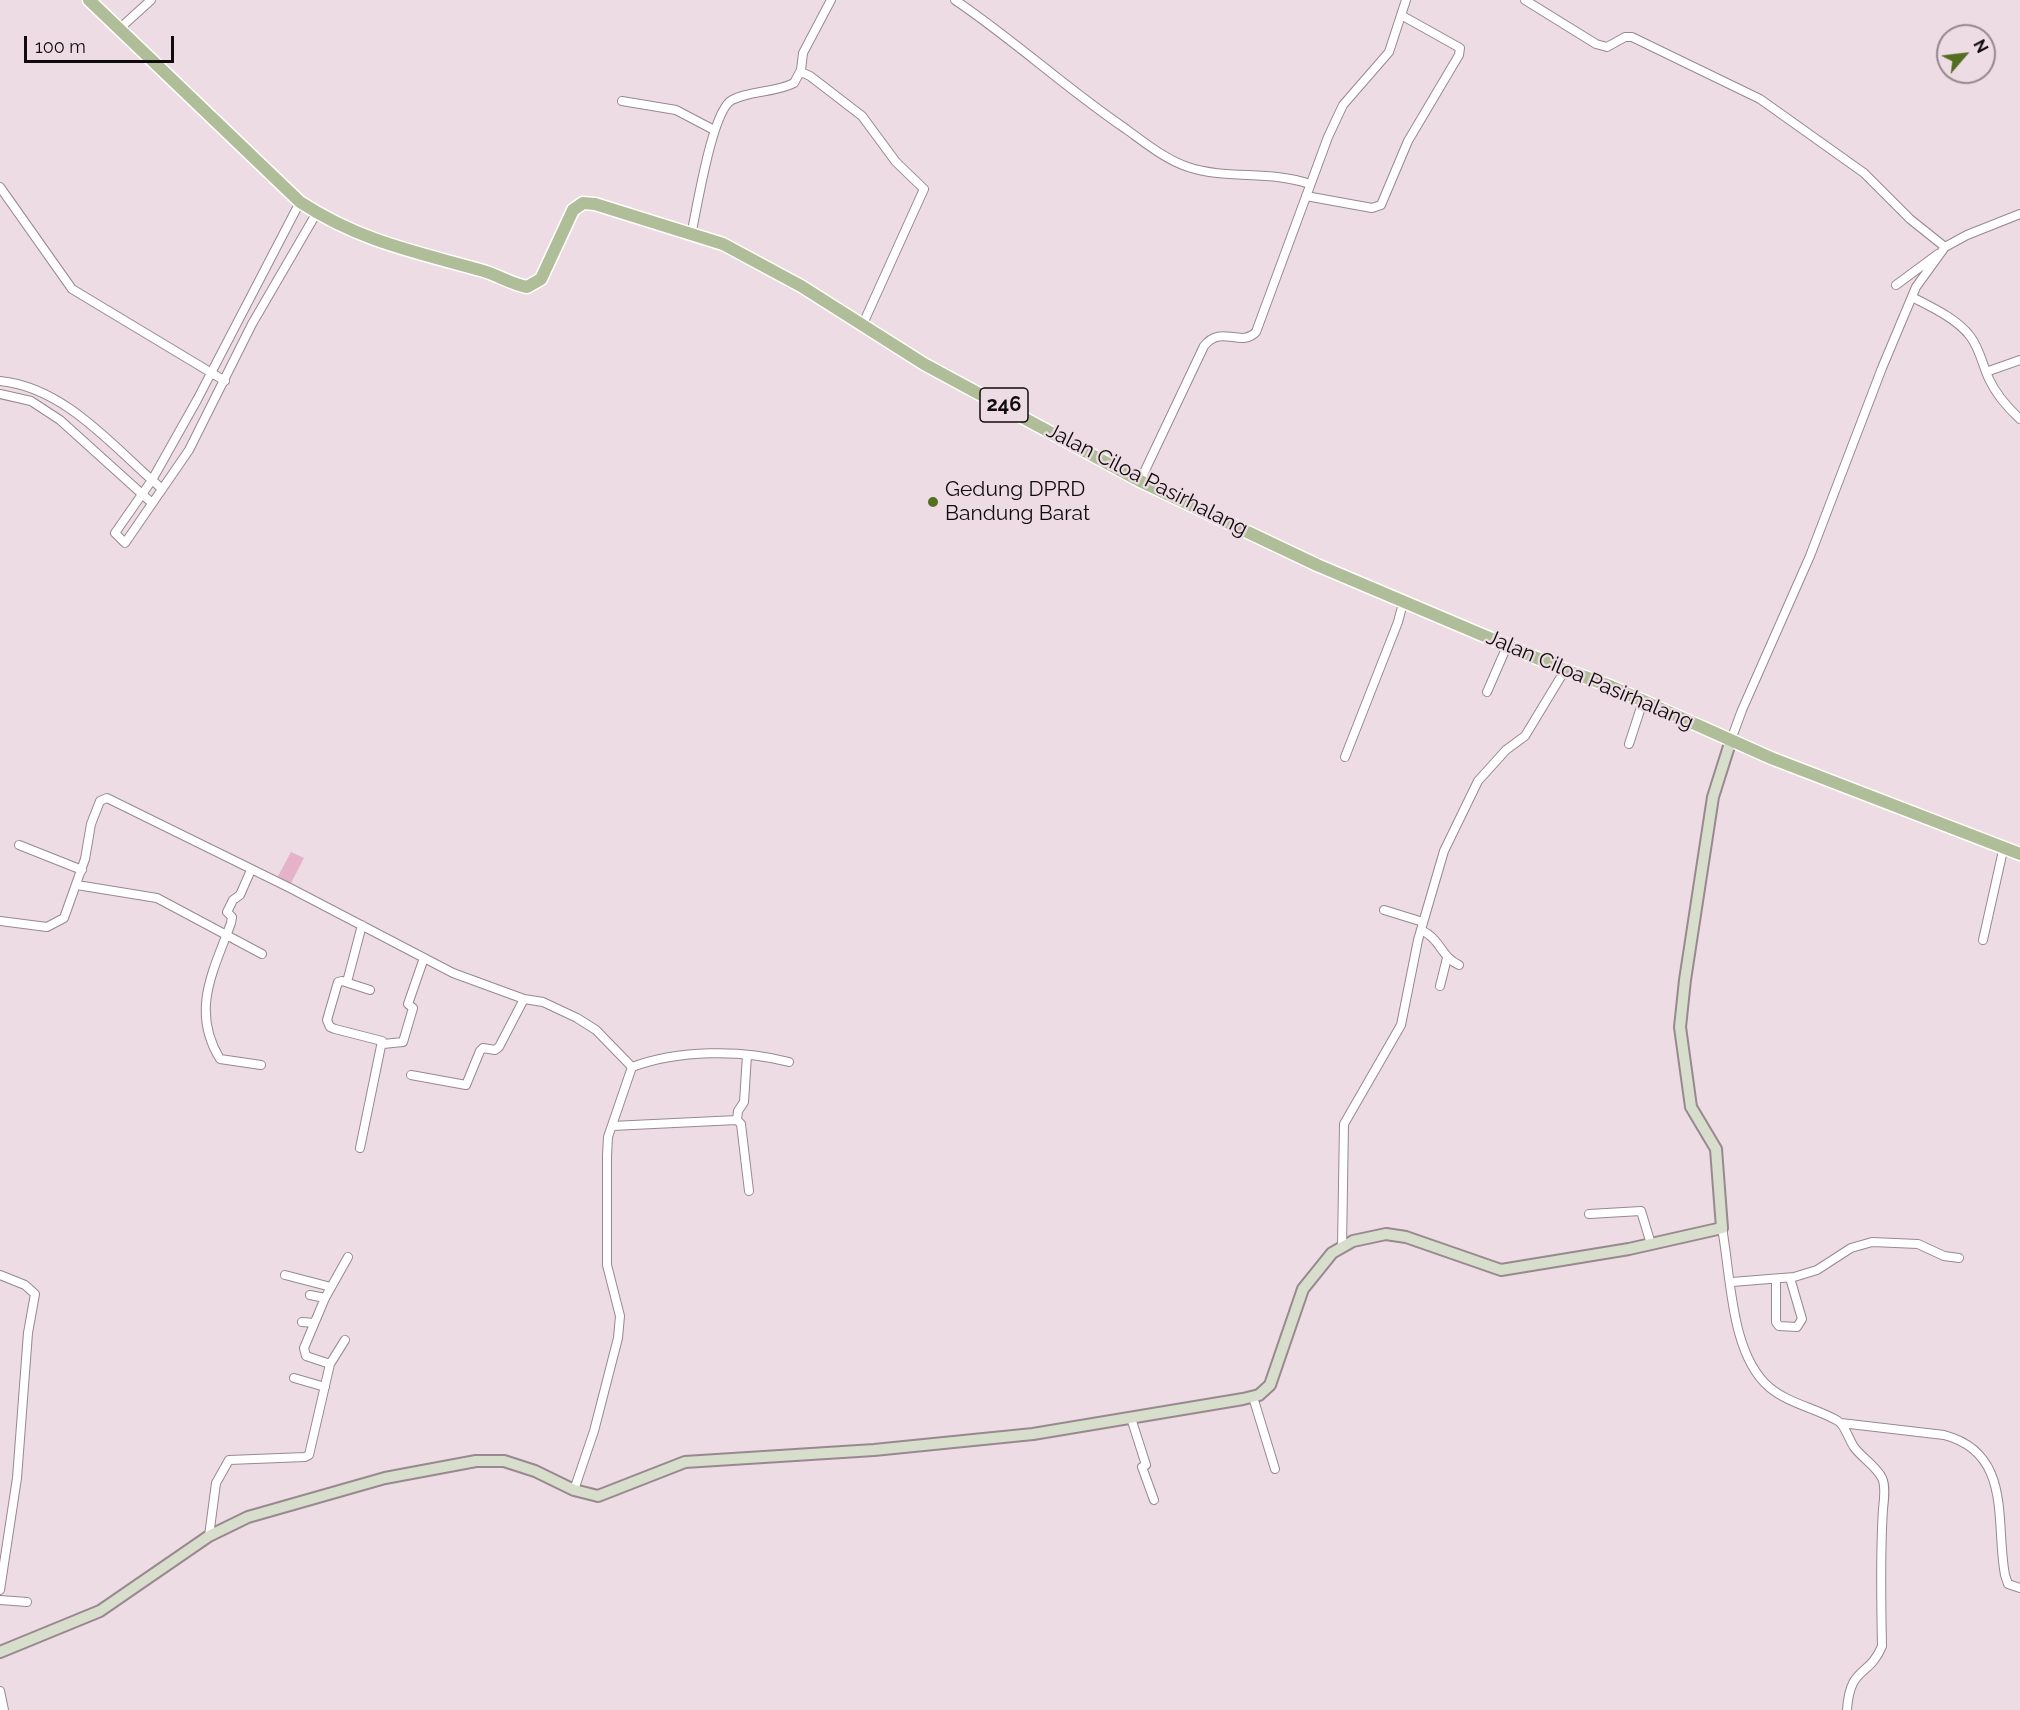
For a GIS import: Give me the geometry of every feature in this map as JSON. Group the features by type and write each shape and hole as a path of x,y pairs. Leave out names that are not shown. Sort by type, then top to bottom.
{"main road":[{"name":"Jalan Ciloa Pasirhalang","path":"89,0 300,202 316,214 388,246 482,270 527,287 541,279 573,210 583,203 596,204 723,244 801,286 924,364 1140,481 1403,603 1643,701 1731,740 2020,854"}],"street":[{"path":"118,30 151,0"},
{"path":"692,235 714,130 721,110 729,101 741,95 792,85 801,72 803,53 831,0"},
{"path":"955,0 990,25 1085,102 1187,167 1210,172 1274,176 1310,184"},
{"path":"1140,481 1203,346 1210,338 1218,336 1244,339 1256,332 1310,184 1343,105 1381,64 1389,52 1406,0"},
{"path":"1525,0 1596,44 1607,46 1624,37 1632,37 1760,99 1864,173 1910,219 1946,247"},
{"path":"1306,196 1372,208 1381,205 1408,141 1459,55 1460,48 1401,15"},
{"path":"801,72 810,76 862,116 896,162 924,189 862,326"},
{"path":"622,101 676,110 714,130"},
{"path":"0,187 72,289 225,381"},
{"path":"300,202 212,372 152,480 115,533 125,543 189,450 252,324 316,214"},
{"path":"2020,214 1966,235 1946,247 1939,254 1912,297 1823,525 1731,740 1713,797 1680,1027 1691,1107 1716,1149 1722,1228 1732,1282 1732,1311 1740,1338 1767,1386 1801,1406 1841,1423 1944,1435 1959,1439 1975,1453 1995,1480 2000,1504 2005,1575 2008,1584 2020,1588"},
{"path":"1896,285 1934,254 1939,254"},
{"path":"1912,297 1940,312 1964,329 1978,348 1986,372 1997,392 2020,419"},
{"path":"1986,372 2020,360"},
{"path":"0,381 16,382 40,390 73,411 161,488"},
{"path":"0,394 31,401 60,420 152,503"},
{"path":"1345,757 1398,622 1403,603"},
{"path":"1487,692 1506,645"},
{"path":"1342,1246 1344,1124 1401,1025 1422,926 1444,851 1478,782 1506,750 1525,736 1565,670"},
{"path":"1629,744 1643,701"},
{"path":"0,921 47,927 64,918 82,870 91,824 100,801 107,798 424,958 484,986 524,999 543,1002 590,1025 632,1067"},
{"path":"20,845 82,870"},
{"path":"1983,940 2004,846"},
{"path":"251,870 240,895 233,900 227,912 232,917 206,989 205,1019 220,1059 261,1065"},
{"path":"77,885 157,898 262,954"},
{"path":"1384,910 1422,926 1437,940 1447,957 1459,965"},
{"path":"347,982 362,925"},
{"path":"1440,986 1447,957"},
{"path":"383,1044 403,1042 413,1008 408,1004 424,958"},
{"path":"370,990 342,981 336,985 327,1024 335,1029 381,1040 383,1044"},
{"path":"411,1076 467,1084 480,1051 483,1048 495,1050 499,1047 524,999"},
{"path":"360,1149 383,1044"},
{"path":"632,1067 674,1054 766,1056 789,1062"},
{"path":"747,1055 744,1102 738,1111 737,1120 741,1124 749,1191"},
{"path":"574,1490 594,1431 618,1338 620,1316 607,1257 607,1156 608,1137 632,1067"},
{"path":"612,1126 737,1120"},
{"path":"1589,1214 1641,1211 1651,1244"},
{"path":"0,1652 100,1611 209,1536 248,1517 352,1486 476,1461 504,1461 592,1496 608,1494 670,1466 705,1460 874,1450 1033,1434 1253,1397 1270,1385 1303,1290 1332,1253 1359,1239 1386,1234 1406,1237 1502,1270 1651,1244 1722,1228"},
{"path":"1732,1282 1790,1278 1817,1270 1851,1248 1872,1242 1918,1244 1944,1256 1959,1258"},
{"path":"330,1364 305,1354 314,1323 325,1298 348,1257"},
{"path":"0,1275 25,1285 35,1294 28,1333 17,1478 0,1590"},
{"path":"285,1275 331,1287"},
{"path":"1776,1279 1776,1322 1779,1326 1797,1327 1802,1320 1790,1278"},
{"path":"310,1294 325,1298"},
{"path":"302,1322 314,1323"},
{"path":"209,1536 216,1483 229,1460 309,1455 330,1364 345,1340"},
{"path":"294,1378 326,1387"},
{"path":"1253,1397 1275,1469"},
{"path":"1131,1418 1146,1465 1142,1467 1154,1500"},
{"path":"1841,1423 1854,1447 1881,1477 1884,1498 1879,1548 1882,1646 1876,1659 1856,1675 1850,1685 1847,1710"},
{"path":"0,1600 27,1602"},
{"path":"0,1691 4,1710"}],"shaded area":[{"path":"291,852 304,858 290,885 277,878"}],"place":[{"name":"Gedung DPRD Bandung Barat","path":"933,502"}]}
